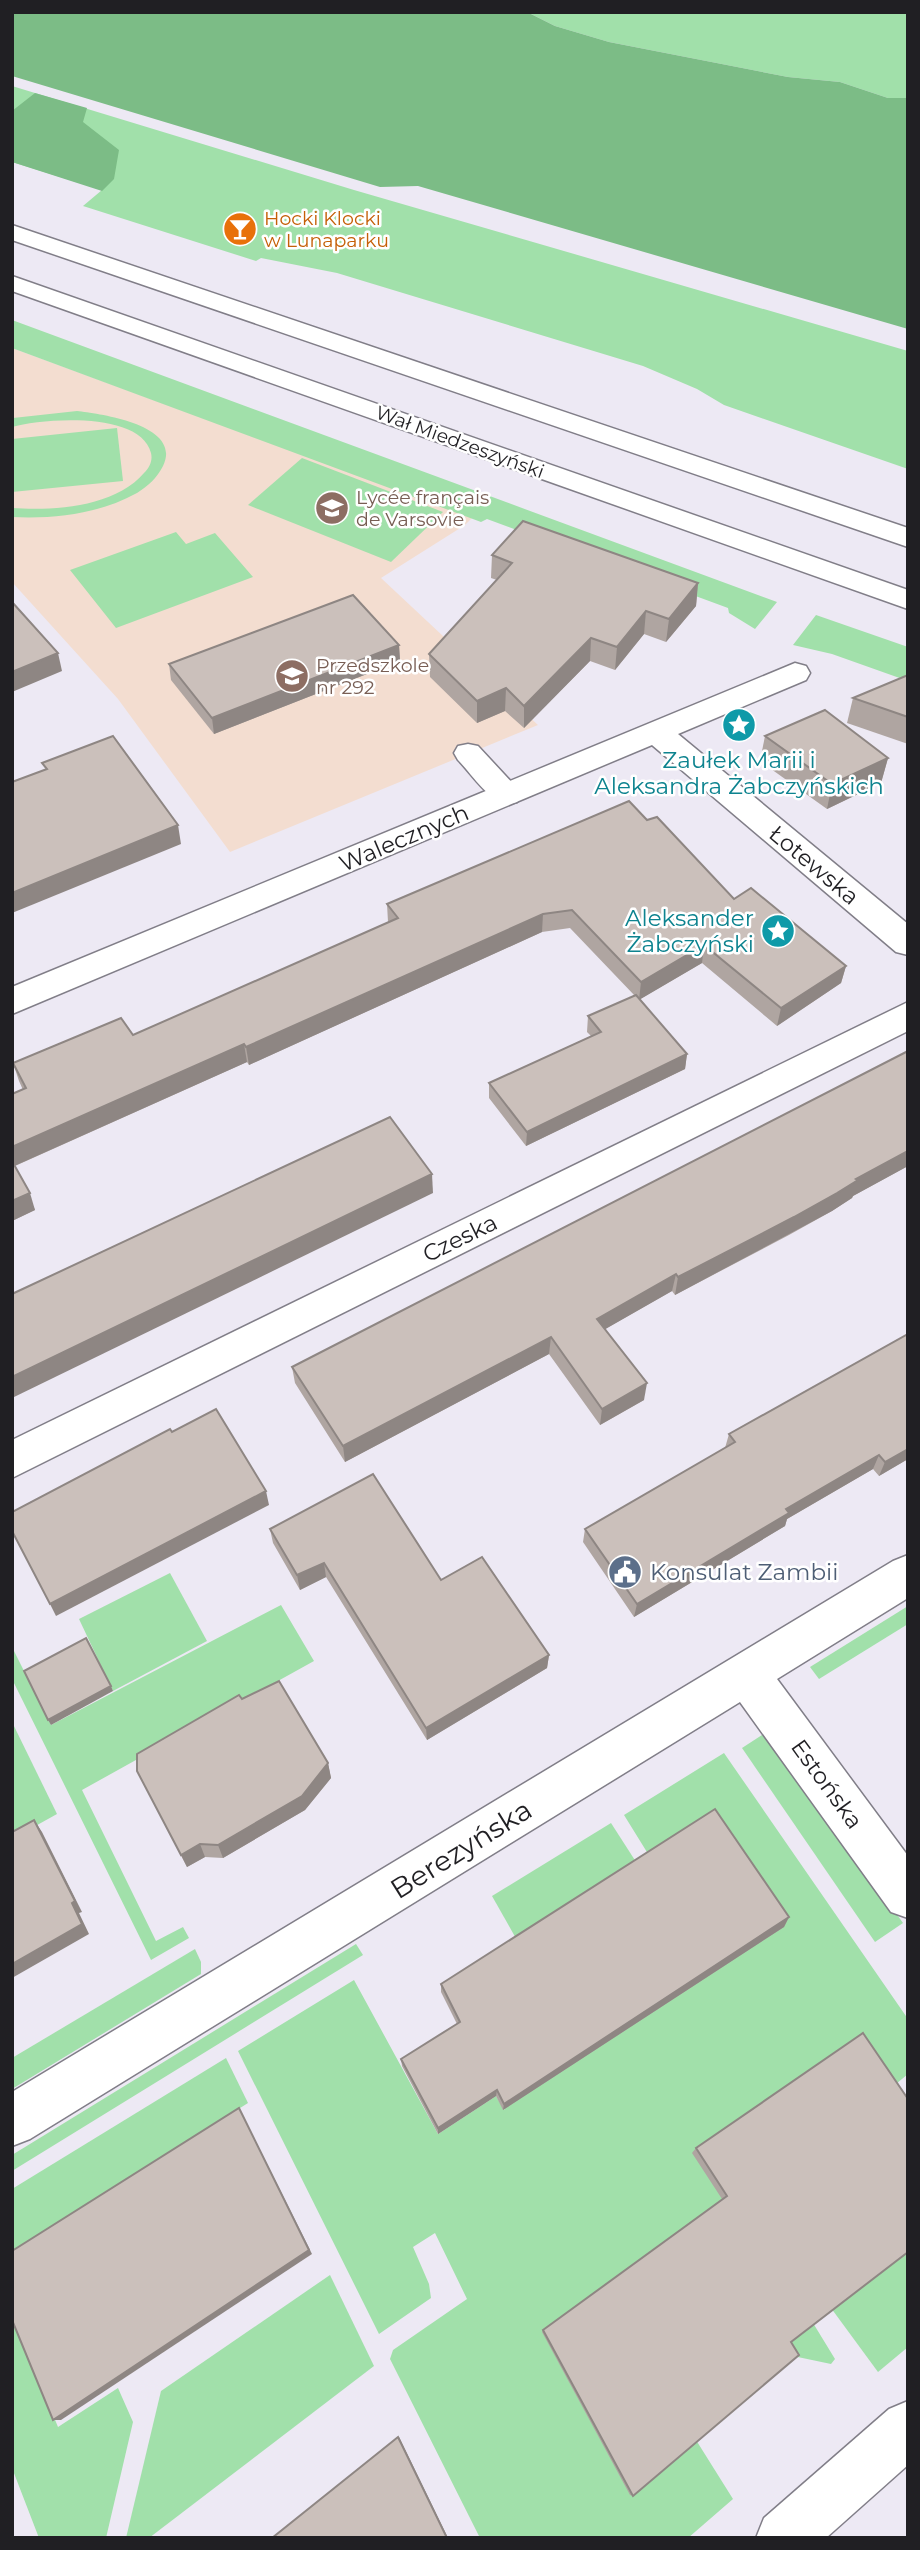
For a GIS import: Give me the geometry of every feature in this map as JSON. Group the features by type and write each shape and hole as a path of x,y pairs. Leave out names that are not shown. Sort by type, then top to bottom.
{"street":[{"path":"12,232 908,538"},
{"name":"Wał Miedzeszyński","path":"12,284 908,600"},
{"name":"Walecznych","path":"12,1001 795,673"},
{"name":"Łotewska","path":"657,733 908,943"},
{"name":"Czeska","path":"12,1460 908,1015"},
{"name":"Berezyńska","path":"12,2122 908,1575"},
{"name":"Estońska","path":"747,1673 908,1895"},
{"path":"784,2538 908,2428"}],"lane":[{"path":"468,753 507,795"}],"shaded area":[{"name":"Przedszkole nr 292","path":"12,348 473,517 465,525 381,578 538,725 230,852 118,699 12,582"}],"green space":[{"path":"12,12 527,12 555,26 609,42 788,77 840,82 888,98 908,98 908,329 418,186 380,187 12,76"},
{"path":"527,12 908,12 908,98 888,98 840,82 788,77 609,42 555,26"},
{"path":"12,86 354,190 908,351 908,469 724,405 697,389 643,366 337,273 261,258 256,261 83,206 102,190 12,162"},
{"path":"35,93 87,108 83,122 119,150 114,179 102,191 12,162 12,111"},
{"path":"12,320 777,602 755,629 729,613 728,608 487,519 481,522 12,348"},
{"path":"77,411 120,419 151,431 161,441 166,452 161,470 141,490 107,506 60,516 12,517 12,508 46,509 101,500 132,484 149,467 151,453 143,439 129,430 111,424 67,420 12,427 13,418"},
{"path":"117,428 123,481 12,492 12,439"},
{"path":"302,458 443,512 391,562 248,505"},
{"path":"176,532 186,544 215,533 253,577 116,628 70,570"},
{"path":"816,615 908,647 908,681 832,654 793,645"},
{"path":"170,1573 207,1641 113,1691 79,1619"},
{"path":"281,1605 314,1661 82,1790 156,1941 183,1927 189,1938 151,1960 12,1679 12,1647 51,1725"},
{"path":"908,1606 908,1624 819,1679 810,1667"},
{"path":"12,1722 57,1814 12,1839"},
{"path":"762,1735 778,1748 903,1923 875,1942 742,1748"},
{"path":"724,1753 908,2019 908,2074 744,2210 835,2359 831,2364 793,2356 696,2440 733,2499 688,2538 480,2538 390,2359 393,2350 467,2299 435,2233 413,2247 429,2284 431,2298 379,2334 238,2051 354,1980 438,2134 496,2096 504,2110 650,1857 624,1815"},
{"path":"611,1823 638,1865 518,1942 492,1896"},
{"path":"356,1944 363,1955 12,2171 12,2155"},
{"path":"195,1949 201,1962 201,1974 12,2089 12,2058"},
{"path":"226,2058 248,2103 12,2252 12,2189"},
{"path":"908,2249 908,2347 878,2372 831,2308"},
{"path":"330,2275 374,2366 149,2538 126,2538 161,2391"},
{"path":"12,2315 58,2427 118,2388 133,2422 106,2538 39,2538 12,2468"}],"building":[{"path":"523,521 698,583 669,619 646,611 617,647 591,638 524,706 506,688 477,701 429,654 512,563 492,555"},
{"path":"353,595 399,645 212,718 169,664"},
{"path":"12,602 58,653 12,672"},
{"path":"908,675 908,717 853,698"},
{"path":"825,710 888,758 832,784 765,736"},
{"path":"113,736 178,825 12,893 12,782 47,769 42,763"},
{"path":"629,801 647,820 657,817 734,899 751,888 846,966 781,1008 704,945 641,982 572,910 543,914 246,1047 244,1044 12,1147 12,1094 26,1088 13,1063 121,1018 133,1035 398,918 387,904"},
{"path":"636,995 687,1054 527,1132 489,1083 601,1032 588,1016"},
{"path":"908,1051 908,1151 794,1217 678,1277 676,1274 597,1319 647,1383 602,1409 551,1337 343,1446 292,1367"},
{"path":"390,1117 432,1174 12,1377 12,1294"},
{"path":"12,1161 30,1193 12,1201"},
{"path":"908,1334 908,1449 885,1462 879,1455 786,1509 789,1513 637,1604 585,1529 735,1442 729,1434"},
{"path":"216,1409 266,1491 50,1604 12,1531 12,1512 170,1429 172,1432"},
{"path":"373,1474 441,1580 482,1557 549,1655 426,1728 324,1563 297,1575 270,1529"},
{"path":"86,1638 111,1686 48,1720 24,1671"},
{"path":"279,1681 328,1763 302,1796 218,1845 200,1844 181,1855 137,1771 137,1754 239,1695 242,1699"},
{"path":"715,1809 789,1917 504,2104 497,2090 438,2128 401,2059 460,2022 441,1984"},
{"path":"34,1820 75,1901 72,1903 82,1924 12,1964 12,1832"},
{"path":"863,2033 908,2099 908,2252 791,2342 799,2355 633,2496 543,2330 727,2196 696,2148"},
{"path":"239,2108 309,2250 53,2420 12,2320 12,2251"},
{"path":"398,2437 447,2538 272,2538"}],"place":[{"name":"Hocki Klocki w Lunaparku","path":"240,229"},
{"name":"Lycée français de Varsovie","path":"332,508"},
{"name":"Przedszkole nr 292","path":"292,676"},
{"name":"Zaułek Marii i Aleksandra Żabczyńskich","path":"739,725"},
{"name":"Aleksander Żabczyński","path":"778,931"},
{"name":"Konsulat Zambii","path":"625,1572"}]}
